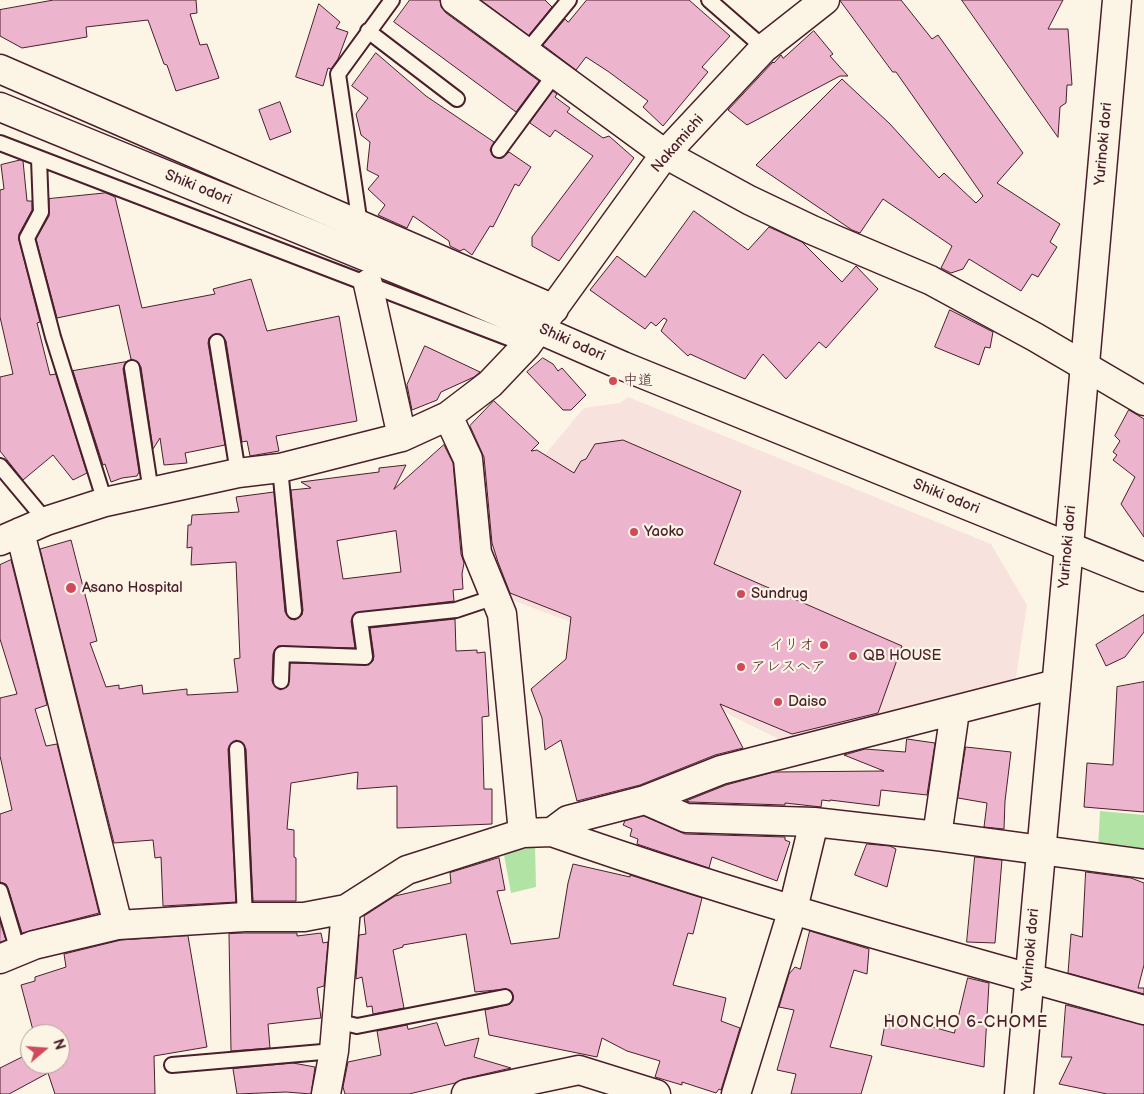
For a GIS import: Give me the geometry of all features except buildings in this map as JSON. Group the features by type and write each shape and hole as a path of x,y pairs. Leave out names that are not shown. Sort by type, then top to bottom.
{"street":[{"path":"455,0 665,154 758,204 812,230 930,280 1034,337 1144,402"},
{"name":"Nakamichi","path":"10,536 46,521 105,502 238,474 280,468 402,437 448,416 490,384 540,328 665,154 764,48 825,0"},
{"name":"Yurinoki dori","path":"1019,1094 1117,0"},
{"path":"0,69 360,225 540,328"},
{"name":"Shiki odori","path":"0,107 540,328 623,366 1144,577"},
{"path":"368,284 402,437"},
{"path":"448,416 468,459 477,553 502,614 523,832"},
{"path":"10,536 118,925"},
{"path":"552,832 568,820 645,800 721,770 1056,684"},
{"path":"937,836 955,711"},
{"path":"645,800 686,818 814,822 937,836 1144,864"},
{"path":"736,1094 793,909 814,822"},
{"path":"9,955 34,945 118,925 245,917 304,917 346,909 407,870 523,832 552,832 631,860 793,909 1144,1010"},
{"path":"326,1094 334,1050 346,909"},
{"path":"466,1094 579,1070 656,1094"}],"lane":[{"path":"360,225 338,74 392,0"},
{"path":"527,51 569,0"},
{"path":"709,0 764,48"},
{"path":"368,31 457,99"},
{"path":"499,150 555,74"},
{"path":"0,143 368,284 540,328"},
{"path":"39,159 41,212 27,238 53,337 105,502"},
{"path":"218,342 238,474"},
{"path":"132,368 151,492"},
{"path":"0,466 46,521"},
{"path":"280,468 294,611"},
{"path":"281,681 282,654 365,657 360,620 456,610 495,597"},
{"path":"237,749 245,917"},
{"path":"0,891 9,955"},
{"path":"336,1021 357,1026 506,997"},
{"path":"172,1065 334,1050"}],"shaded area":[{"path":"628,397 991,544 1027,605 1015,683 1002,683 982,691 787,743 722,711 571,622 501,596 486,534 501,507 584,408 620,403"}],"green space":[{"path":"1100,811 1144,815 1144,852 1098,849"},
{"path":"535,845 536,887 511,893 504,855"}],"place":[{"name":"中道","path":"613,381"},
{"name":"Yaoko","path":"634,532"},
{"name":"Asano Hospital","path":"71,588"},
{"name":"Sundrug","path":"741,594"},
{"name":"イリオ","path":"824,645"},
{"name":"QB HOUSE","path":"853,656"},
{"name":"アレスヘア","path":"741,667"},
{"name":"Daiso","path":"778,702"}],"district":[{"name":"HONCHO 6-CHOME","path":"966,1023"}]}
